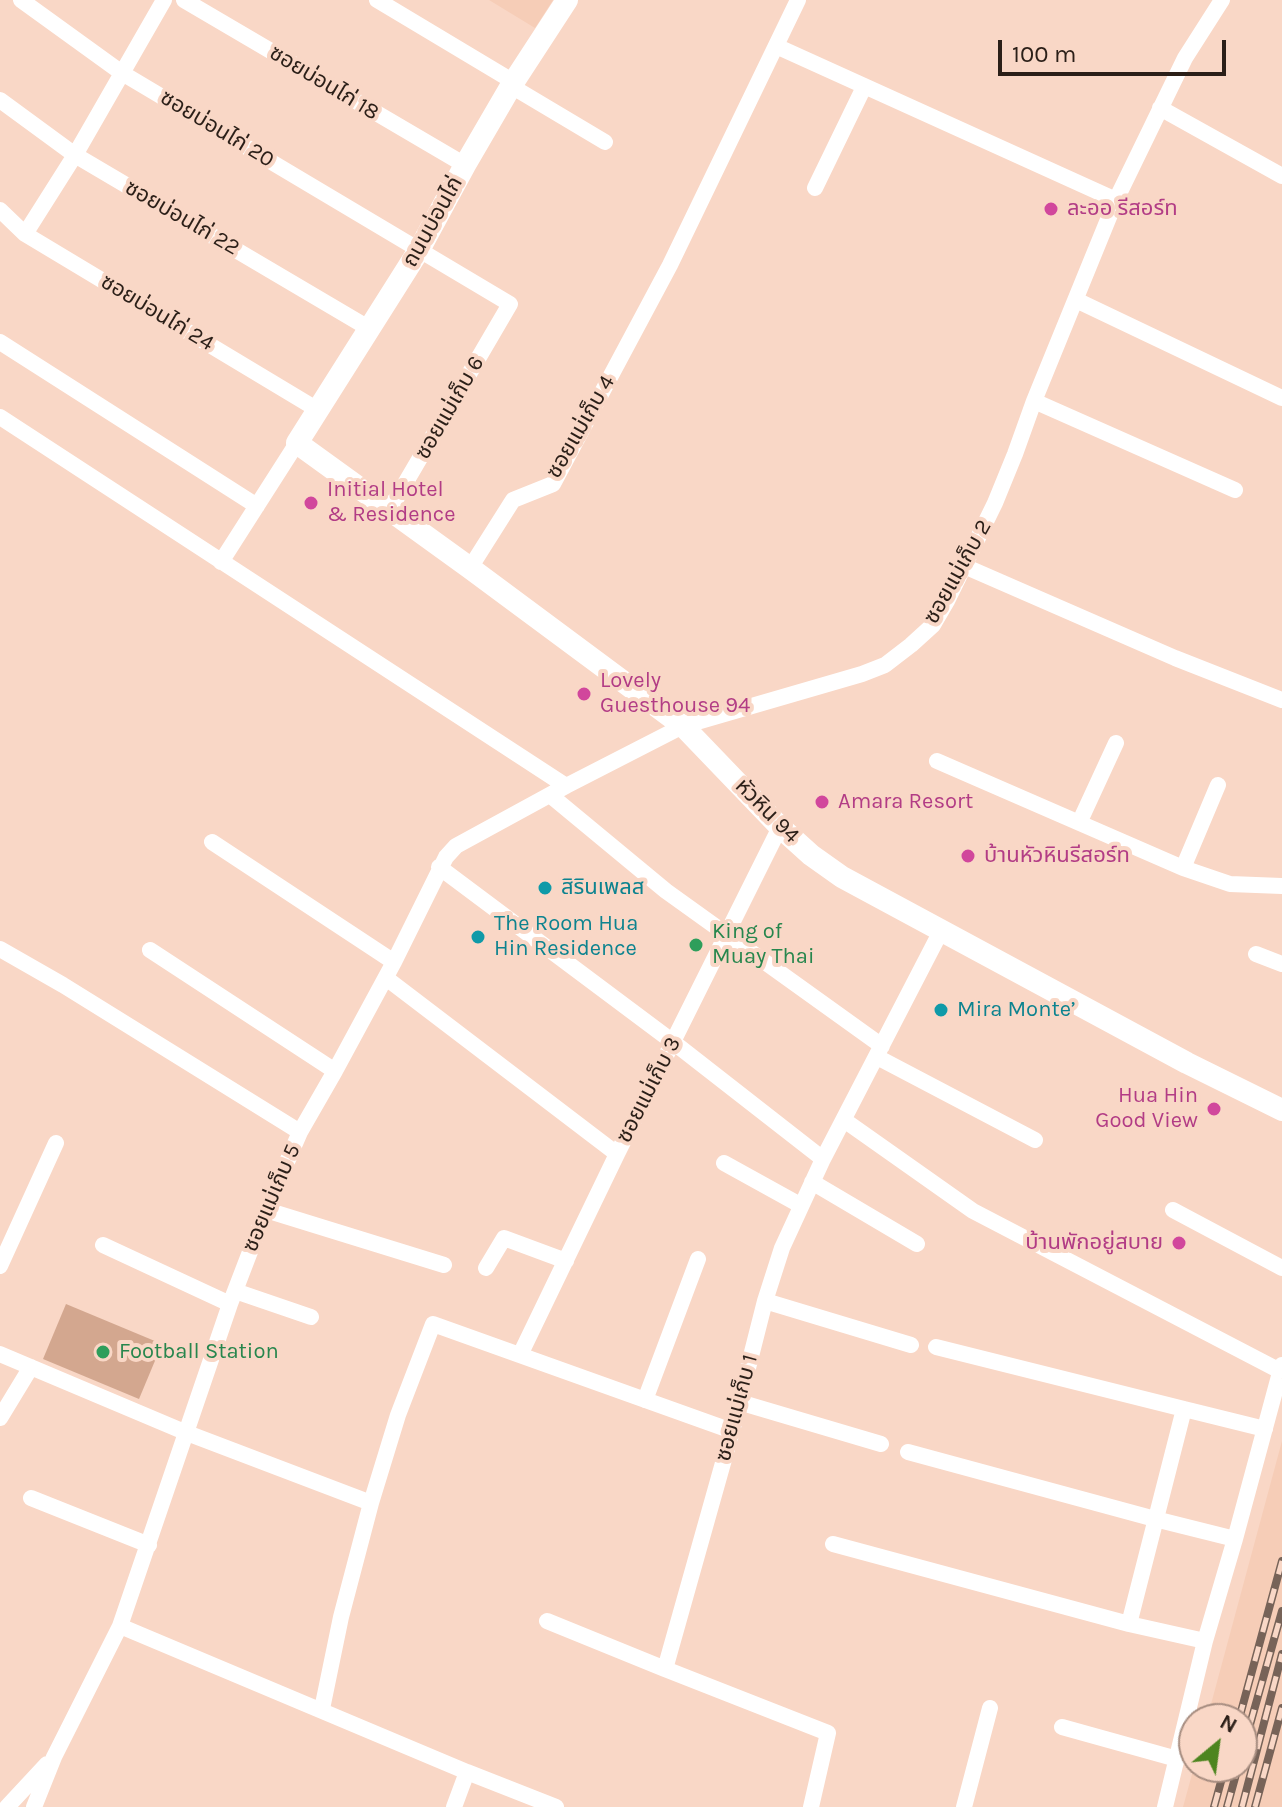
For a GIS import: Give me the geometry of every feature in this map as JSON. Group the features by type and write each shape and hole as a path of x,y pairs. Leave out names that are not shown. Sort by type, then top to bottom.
{"street":[{"name":"ซอยบ่อนไก่ 20","path":"21,0 122,73 510,304"},
{"path":"25,234 75,155 164,0"},
{"name":"ซอยบ่อนไก่ 18","path":"184,0 465,165"},
{"path":"377,0 605,142"},
{"name":"ถนนบ่อนไก่","path":"297,443 419,250 512,84 567,0"},
{"name":"ซอยแม่เก็บ 4","path":"470,568 513,500 553,484 670,265 798,0"},
{"name":"ซอยแม่เก็บ 2","path":"683,726 885,665 933,625 1000,491 1116,200 1185,58 1222,0"},
{"path":"776,46 1116,200"},
{"path":"815,188 864,87"},
{"name":"ซอยบ่อนไก่ 22","path":"0,100 75,155 370,329"},
{"path":"1160,108 1282,176"},
{"name":"ซอยบ่อนไก่ 24","path":"0,210 25,234 318,410"},
{"path":"1076,300 1282,398"},
{"name":"ซอยแม่เก็บ 6","path":"389,511 510,304"},
{"path":"0,342 257,506"},
{"path":"1034,401 1235,490"},
{"path":"0,417 566,786"},
{"path":"221,562 297,443"},
{"name":"หัวหิน 94","path":"297,443 683,726 780,827 842,877 1187,1063 1282,1110"},
{"path":"964,566 1175,658 1282,700"},
{"name":"ซอยแม่เก็บ 5","path":"34,1807 54,1757 120,1626 232,1297 266,1210 300,1132 386,978 439,867 456,846 683,726"},
{"path":"1080,821 1116,743"},
{"path":"937,761 1183,868 1230,884 1282,886"},
{"path":"1183,868 1218,785"},
{"path":"550,795 666,891 879,1051 1035,1140"},
{"name":"ซอยแม่เก็บ 3","path":"520,1355 780,827"},
{"path":"212,842 394,962"},
{"path":"439,867 823,1159"},
{"name":"ซอยแม่เก็บ 1","path":"665,1669 782,1248 823,1159 941,931"},
{"path":"0,949 300,1132"},
{"path":"150,950 335,1071"},
{"path":"1256,954 1282,964"},
{"path":"386,978 617,1154"},
{"path":"844,1120 973,1211 1281,1368 1205,1641 1165,1807"},
{"path":"0,1266 56,1143"},
{"path":"724,1163 800,1205"},
{"path":"812,1182 917,1244"},
{"path":"266,1210 444,1265"},
{"path":"1173,1210 1282,1268"},
{"path":"486,1268 504,1238 566,1261"},
{"path":"103,1245 232,1297 311,1317"},
{"path":"645,1400 698,1259"},
{"path":"765,1301 911,1345"},
{"path":"322,1709 341,1617 371,1503 398,1415 433,1324 732,1431"},
{"path":"936,1347 1265,1429"},
{"path":"0,1354 187,1433 371,1503"},
{"path":"0,1418 31,1367"},
{"path":"739,1402 881,1444"},
{"path":"1129,1624 1184,1409"},
{"path":"908,1452 1235,1539"},
{"path":"31,1498 149,1545"},
{"path":"833,1544 1129,1624 1205,1641"},
{"path":"547,1621 828,1733 811,1807"},
{"path":"120,1626 556,1807"},
{"path":"964,1807 990,1708"},
{"path":"1062,1727 1177,1759"},
{"path":"7,1807 54,1757"},
{"path":"454,1807 467,1772"}],"shaded area":[{"path":"489,0 553,0 535,28"},
{"name":"Football Station","path":"66,1304 162,1344 139,1399 43,1359"},
{"path":"1282,1441 1282,1807 1183,1807 1190,1783 1258,1783 1258,1703 1211,1703"}],"railway":[{"path":"1243,1703 1282,1561"},
{"path":"1256,1703 1282,1611"},
{"path":"1242,1807 1282,1654"},
{"path":"1255,1807 1282,1708"},
{"path":"1214,1807 1221,1783"},
{"path":"1227,1807 1234,1783"}],"place":[{"name":"ละออ รีสอร์ท","path":"1051,209"},
{"name":"Initial Hotel & Residence","path":"311,503"},
{"name":"Lovely Guesthouse 94","path":"584,694"},
{"name":"Amara Resort","path":"822,802"},
{"name":"บ้านหัวหินรีสอร์ท","path":"968,856"},
{"name":"สิรินเพลส","path":"545,888"},
{"name":"The Room Hua Hin Residence","path":"478,937"},
{"name":"King of Muay Thai","path":"696,945"},
{"name":"Mira Monte’","path":"941,1010"},
{"name":"Hua Hin Good View","path":"1214,1109"},
{"name":"บ้านพักอยู่สบาย","path":"1179,1243"},
{"name":"Football Station","path":"103,1352"}]}
